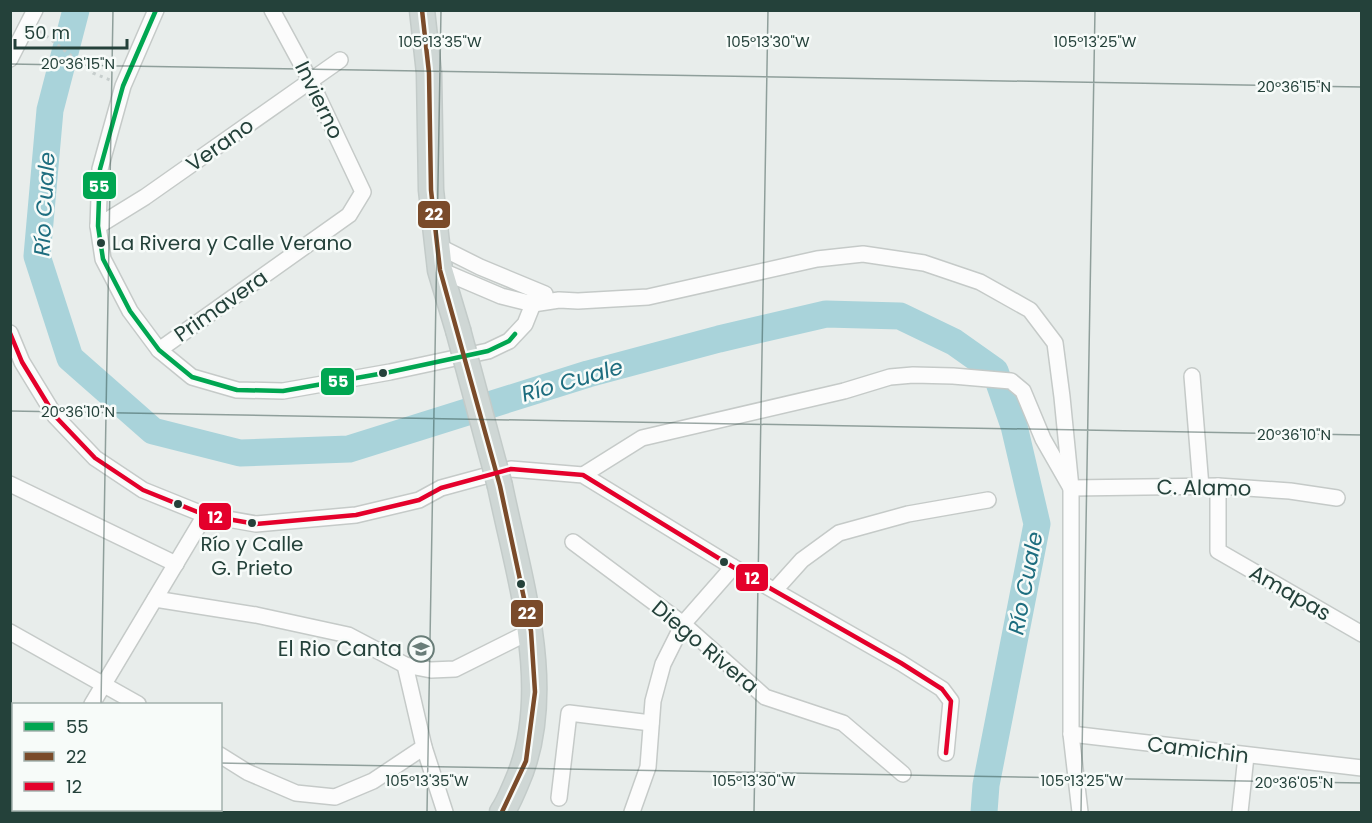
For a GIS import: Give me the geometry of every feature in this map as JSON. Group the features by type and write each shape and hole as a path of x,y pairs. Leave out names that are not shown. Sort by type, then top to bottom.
{"main road":[{"path":"422,10 429,73 431,190 440,270 505,478 531,631 535,692 526,761 502,813"}],"street":[{"path":"10,59 35,10"},
{"name":"Invierno","path":"272,10 311,82 363,192"},
{"path":"159,13 123,86 100,169 98,226 103,259 130,311 159,350 192,377 237,390 284,391 488,351 509,341 525,324 535,297"},
{"name":"Verano","path":"98,226 145,197 340,60"},
{"name":"Primavera","path":"159,350 349,215 363,192"},
{"path":"438,246 535,297"},
{"path":"440,270 501,296 578,301 648,297 817,259 863,254 924,263 980,282 1030,310 1055,343 1071,488 1071,734 1080,813"},
{"path":"10,333 22,362 55,416 95,458 143,490 205,515 256,524 356,515 419,500 441,488 505,478 583,475 642,438 844,391 890,377 913,375 1011,381 1023,391 1043,439 1071,488"},
{"path":"1192,376 1201,487"},
{"path":"583,475 733,567 942,689 951,701 946,753"},
{"path":"10,484 176,564"},
{"name":"C. Alamo","path":"1071,488 1218,486 1290,491 1337,498"},
{"name":"Amapas","path":"1218,486 1218,551 1362,634"},
{"path":"775,590 802,560 839,533 908,514 988,500"},
{"path":"93,703 205,515"},
{"name":"Diego Rivera","path":"573,542 683,624 765,697 843,723 903,774"},
{"path":"632,813 648,767 653,700 663,664 683,624 733,567"},
{"path":"155,598 256,615 348,635 405,665 431,670 455,669 531,631"},
{"path":"10,632 135,703"},
{"path":"405,665 424,747 445,813"},
{"path":"559,798 569,713 651,723"},
{"name":"Camichin","path":"1071,734 1362,768"},
{"path":"222,756 247,772 296,793 335,797 373,780 424,747"},
{"path":"1240,813 1246,756"}],"path":[{"path":"41,32 93,73 123,86"}],"waterway":[{"name":"Río Cuale","path":"76,10 50,110 37,256 70,358 153,431 240,453 349,449 588,374 719,339 826,314 900,316 954,342 995,371 1014,426 1037,524 986,785 984,812"}],"transit line":[{"name":"55","path":"156,10 123,86 100,169 98,226 103,259 130,311 159,350 192,377 237,390 283,391 390,372 488,351 509,341 515,334"},
{"name":"22","path":"422,10 429,73 431,190 440,270 500,486 531,631 535,692 526,761 502,812"},
{"name":"12","path":"10,333 22,362 55,416 95,458 143,490 205,515 256,524 356,515 419,500 441,488 511,469 583,475 733,567 942,689 951,701 946,753"}],"place":[{"name":"La Rivera y Calle Verano","path":"101,243"},
{"name":"Río y Calle G. Prieto","path":"252,523"},
{"name":"El Rio Canta","path":"421,649"}]}
